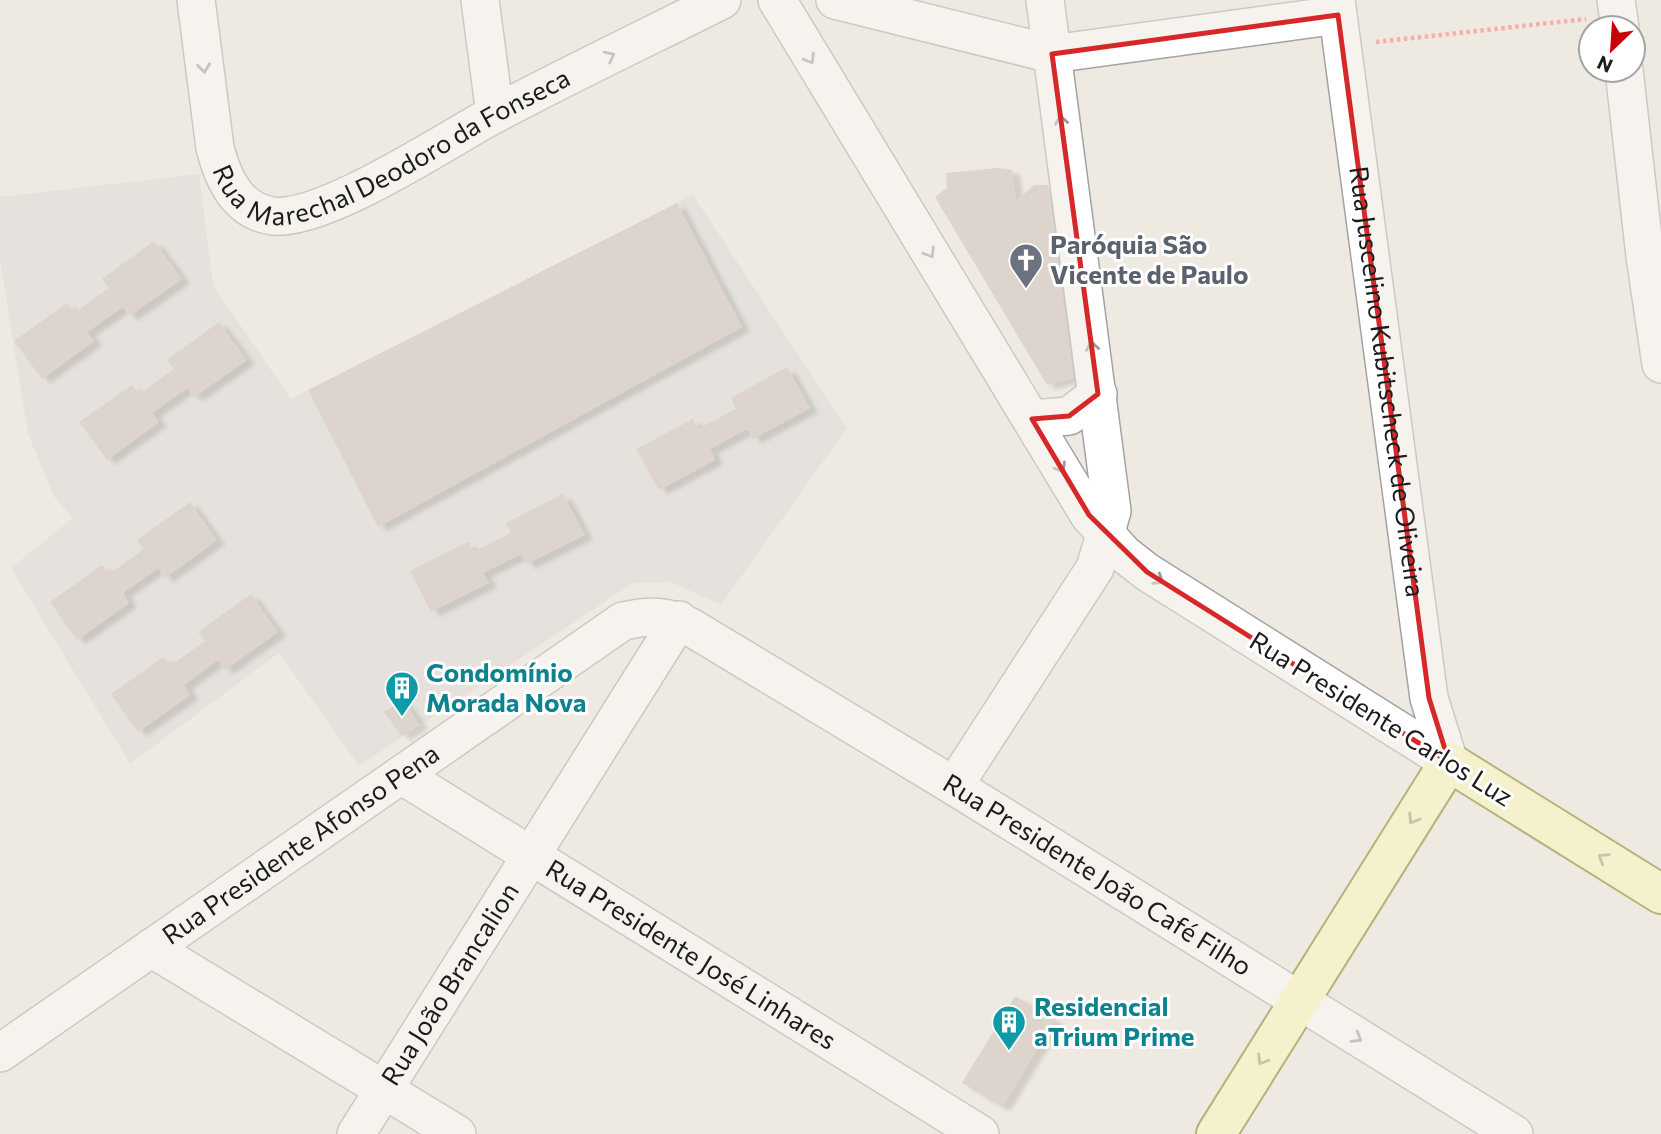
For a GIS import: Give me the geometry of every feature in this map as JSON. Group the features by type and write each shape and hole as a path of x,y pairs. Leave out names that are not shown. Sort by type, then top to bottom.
{"street":[{"name":"Rua Marechal Deodoro da Fonseca","path":"195,0 215,148 221,172 232,191 256,211 274,216 303,214 333,203 495,114 722,0"},
{"path":"480,0 495,114"},
{"name":"Rua Presidente Carlos Luz","path":"777,0 1089,515 1108,535 1147,572 1661,894"},
{"path":"835,0 1052,54 1338,20"},
{"path":"954,786 1096,568 1108,535 1112,511 1111,485 1045,0"},
{"name":"Rua Juscelino Kubitscheck de Oliveira","path":"1338,20 1429,698 1449,762"},
{"path":"1627,84 1645,256 1661,364"},
{"path":"1032,419 1069,416 1098,394"},
{"name":"Rua Presidente Afonso Pena","path":"0,1053 623,621 646,615 678,621"},
{"name":"Rua Presidente João Café Filho","path":"678,621 954,786 1514,1134"},
{"name":"Rua João Brancalion","path":"356,1134 678,621"},
{"path":"1216,1134 1449,762"},
{"name":"Rua Presidente José Linhares","path":"401,775 980,1134"},
{"path":"151,948 457,1134"}],"path":[{"path":"1338,20 1623,11"}],"highlighted area":[{"path":"1338,15 1429,698 1449,762 1147,572 1089,515 1032,419 1069,416 1098,394 1052,54"}],"shaded area":[{"path":"199,174 213,285 291,399 693,195 847,428 721,605 671,582 633,583 359,766 279,653 130,764 11,568 73,518 54,497 28,434 0,261 0,197"}],"building":[{"name":"Paróquia São Vicente de Paulo","path":"997,168 1012,170 1016,201 1034,185 1048,185 1073,378 1047,385 935,197 947,188 946,173"},
{"path":"677,203 742,327 378,527 308,390"},
{"path":"154,241 182,279 129,316 123,307 87,332 94,341 42,379 14,341 67,303 74,313 109,288 102,279"},
{"path":"219,322 247,360 194,397 187,388 152,413 159,422 107,460 79,422 132,385 139,394 174,369 167,360"},
{"path":"787,367 810,408 753,439 747,429 710,449 715,460 659,490 636,449 693,419 698,429 736,409 731,398"},
{"path":"563,494 585,535 527,564 521,554 483,573 489,583 431,612 410,571 468,542 473,552 511,533 506,523"},
{"path":"190,502 217,540 165,578 158,568 123,593 129,603 77,640 50,602 102,565 109,574 144,549 137,540"},
{"path":"251,594 278,632 225,670 218,660 184,685 190,695 138,732 111,694 163,657 170,666 205,641 198,632"},
{"name":"Condomínio Morada Nova","path":"403,700 420,725 402,736 384,712"},
{"name":"Residencial aTrium Prime","path":"1015,996 1055,1020 1002,1107 962,1083"}],"place":[{"name":"Paróquia São Vicente de Paulo","path":"1026,290"},
{"name":"Condomínio Morada Nova","path":"402,718"},
{"name":"Residencial aTrium Prime","path":"1009,1052"}]}
